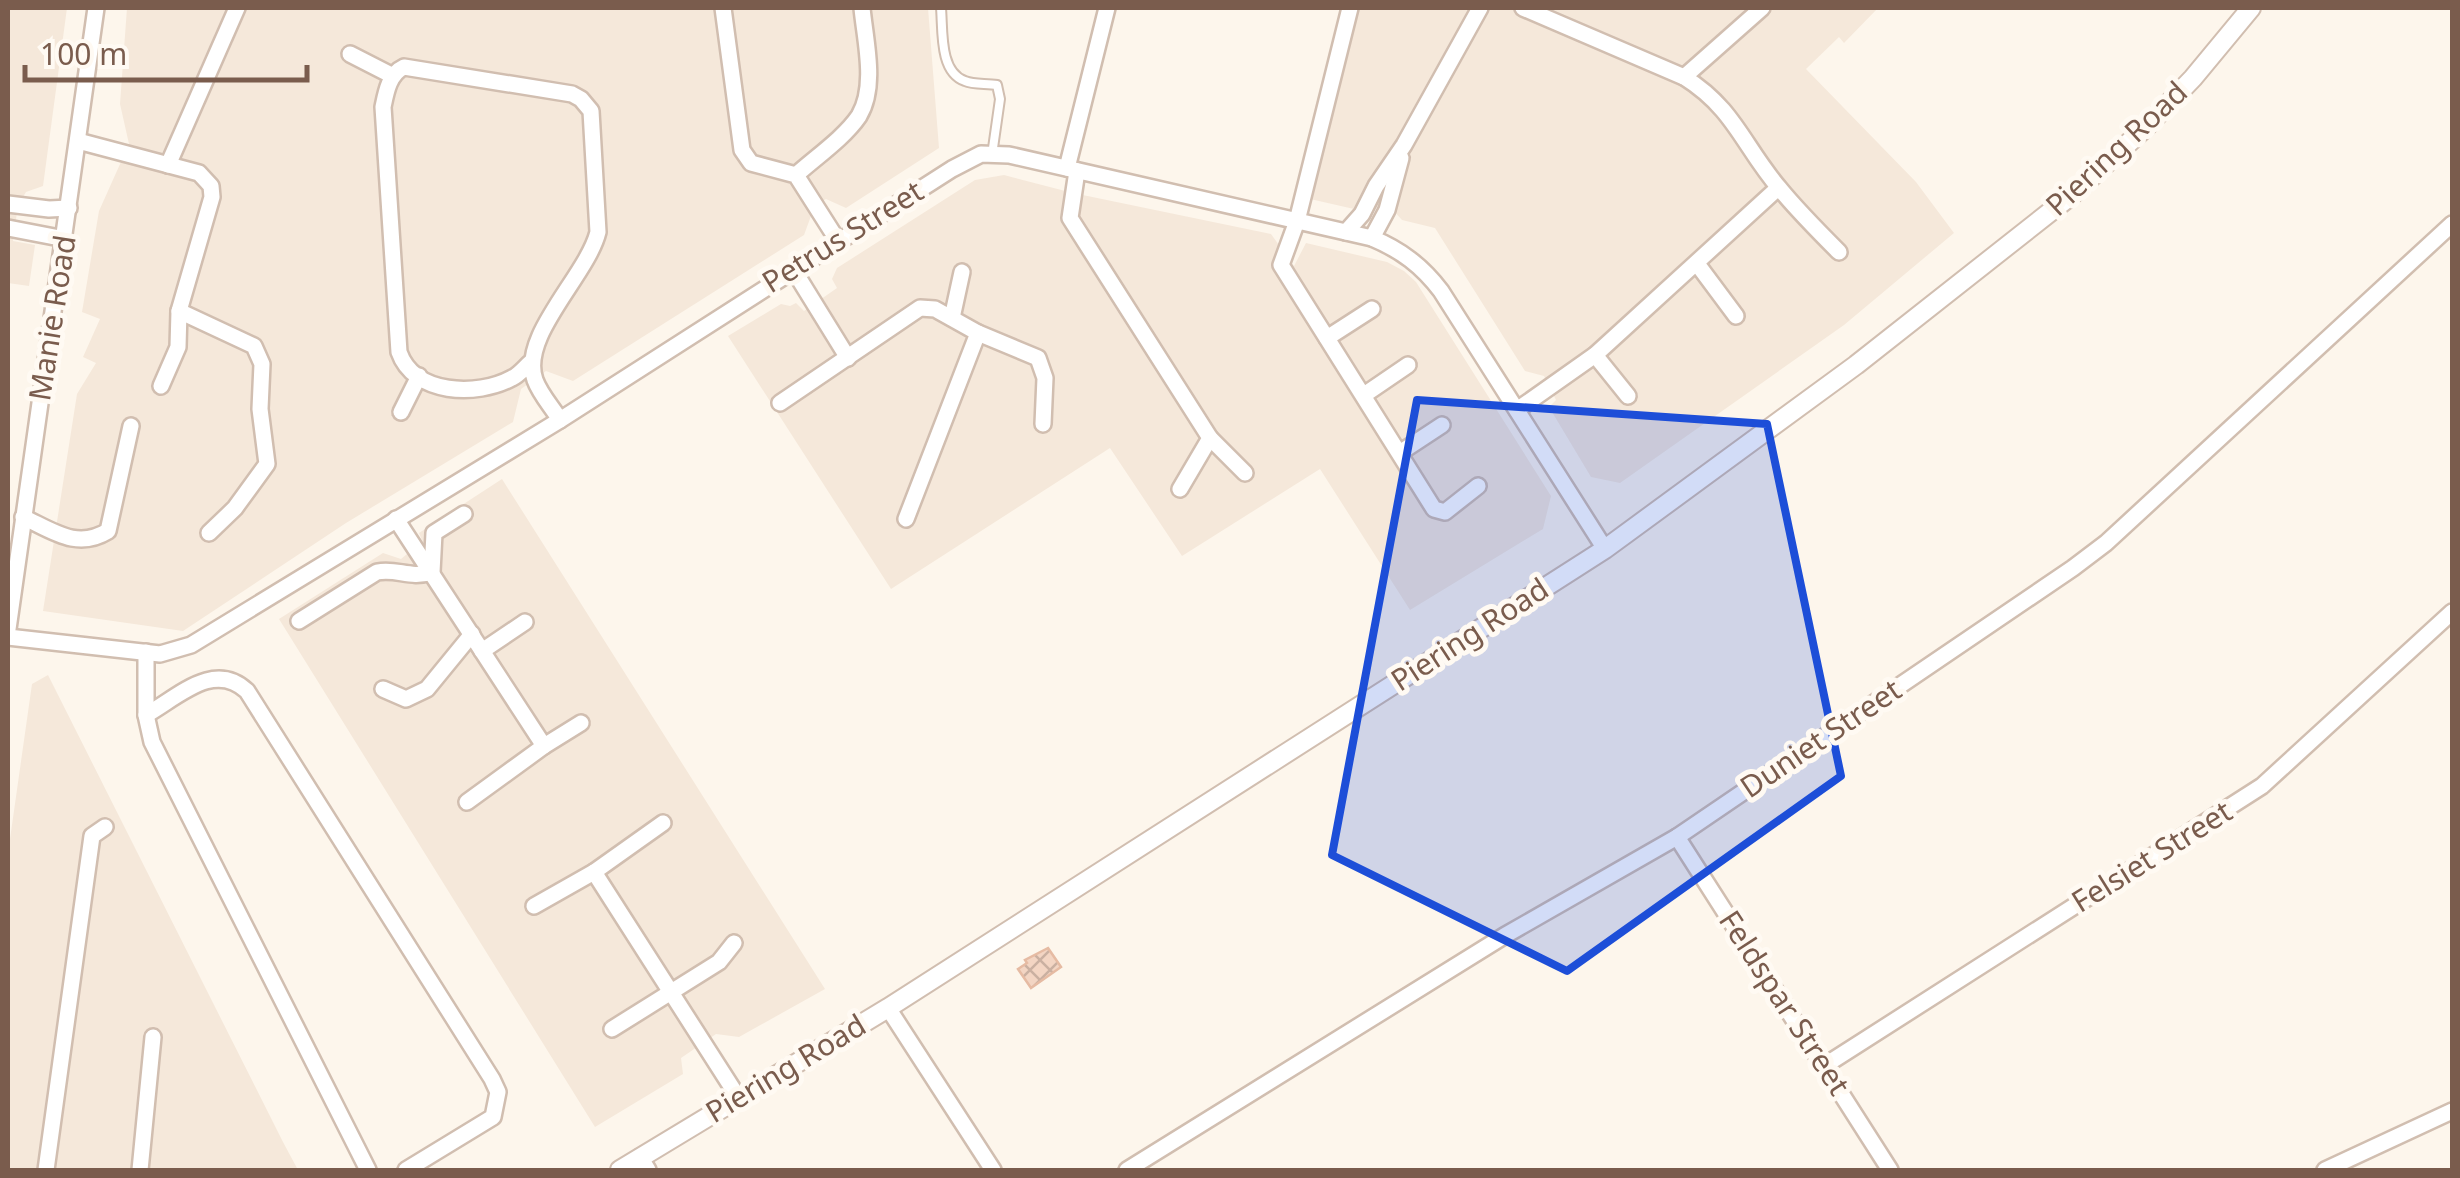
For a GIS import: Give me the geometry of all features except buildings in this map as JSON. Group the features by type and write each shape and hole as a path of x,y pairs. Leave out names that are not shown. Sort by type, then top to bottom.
{"street":[{"name":"Manie Road","path":"8,629 96,8"},
{"path":"168,165 237,8"},
{"path":"723,8 742,150 751,164 796,175 838,241"},
{"path":"796,175 860,114 868,72 862,8"},
{"path":"1107,8 1072,170 1070,218 1210,438 1245,473"},
{"path":"1350,8 1297,221 1281,265 1438,512 1445,512 1478,486"},
{"path":"1346,232 1362,214 1404,145 1480,8"},
{"path":"1523,8 1684,77 1723,108 1778,188 1839,252"},
{"path":"1684,77 1762,8"},
{"name":"Piering Road","path":"620,1170 644,1164 738,1097 888,1008 1605,549 1856,365 2074,194 2181,90 2251,8"},
{"path":"350,54 393,76"},
{"path":"412,67 572,94 582,99 591,112 598,232 592,251 546,325 531,362 512,378 459,391 448,390 408,370 399,352 383,107 396,70 412,67"},
{"path":"78,142 198,173 212,186 179,311 178,347 161,386"},
{"path":"1372,238 1387,210 1404,145"},
{"name":"Petrus Street","path":"8,636 160,654 191,645 560,420 952,168 981,154 1010,155 1372,238 1394,248 1427,273 1605,549"},
{"path":"1517,410 1595,354 1698,265 1778,188"},
{"path":"8,204 69,208"},
{"name":"Duniet Street","path":"1127,1170 1504,936 1677,836 2088,556 2452,224"},
{"path":"8,228 65,239"},
{"path":"1698,265 1736,316"},
{"path":"793,269 848,358"},
{"path":"952,318 962,272"},
{"path":"780,403 920,308 935,309 978,333 1038,358 1046,378 1043,424"},
{"path":"1327,338 1372,309"},
{"path":"179,311 254,346 262,364 260,409 267,464 235,508 209,532"},
{"path":"906,518 978,333"},
{"path":"1595,354 1628,396"},
{"path":"531,362 535,383 560,420"},
{"path":"1364,394 1408,365"},
{"path":"401,412 418,376"},
{"path":"1401,452 1442,425"},
{"path":"22,517 78,541 94,540 108,531 131,426"},
{"path":"1180,489 1210,438"},
{"path":"432,572 434,533 464,514"},
{"path":"396,519 544,746"},
{"path":"299,620 377,572 390,570 415,577 432,572"},
{"name":"Felsiet Street","path":"1824,1066 2262,786 2452,612"},
{"path":"482,651 525,622"},
{"path":"383,690 406,699 428,689 472,634"},
{"path":"146,652 146,715 152,742 368,1170"},
{"path":"146,715 217,676 235,680 247,691 492,1079 498,1092 493,1116 406,1170"},
{"path":"467,802 544,746 582,724"},
{"path":"534,906 594,872 664,824"},
{"path":"46,1170 92,836 105,827"},
{"name":"Feldspar Street","path":"1677,836 1890,1170"},
{"path":"594,872 738,1097"},
{"path":"612,1029 719,962 734,943"},
{"path":"888,1008 994,1170"},
{"path":"140,1170 154,1036"},
{"path":"2324,1170 2452,1112"}],"lane":[{"path":"941,8 945,56 954,75 968,83 997,85 1000,99 992,155"}],"highlighted area":[{"path":"1417,400 1767,424 1841,776 1567,971 1332,855"}],"shaded area":[{"path":"8,8 67,8 43,186 26,192 18,205 13,241 35,245 29,286 8,283"},
{"path":"127,8 928,8 939,148 846,208 826,199 815,205 804,235 573,381 546,371 521,389 513,422 346,523 183,631 43,611 77,394 96,363 83,357 100,319 82,312 99,211 129,144 120,104"},
{"path":"1345,8 1878,8 1844,43 1839,37 1806,69 1916,182 1954,233 1844,325 1620,483 1591,477 1549,407 1556,400 1544,376 1525,371 1435,228 1402,220 1393,210 1358,205 1354,209 1297,196"},
{"path":"1004,175 1271,234 1294,266 1306,243 1387,262 1404,271 1416,282 1551,496 1543,529 1410,610 1320,469 1182,556 1110,448 891,589 728,336 781,304 796,303 804,311 837,288 832,279 837,268 975,180"},
{"path":"502,479 825,989 739,1037 716,1034 681,1058 683,1074 595,1127 279,619 383,553 401,559 407,554 414,557 424,545 419,533"},
{"path":"48,675 298,1170 8,1170 8,853 32,684"}]}
